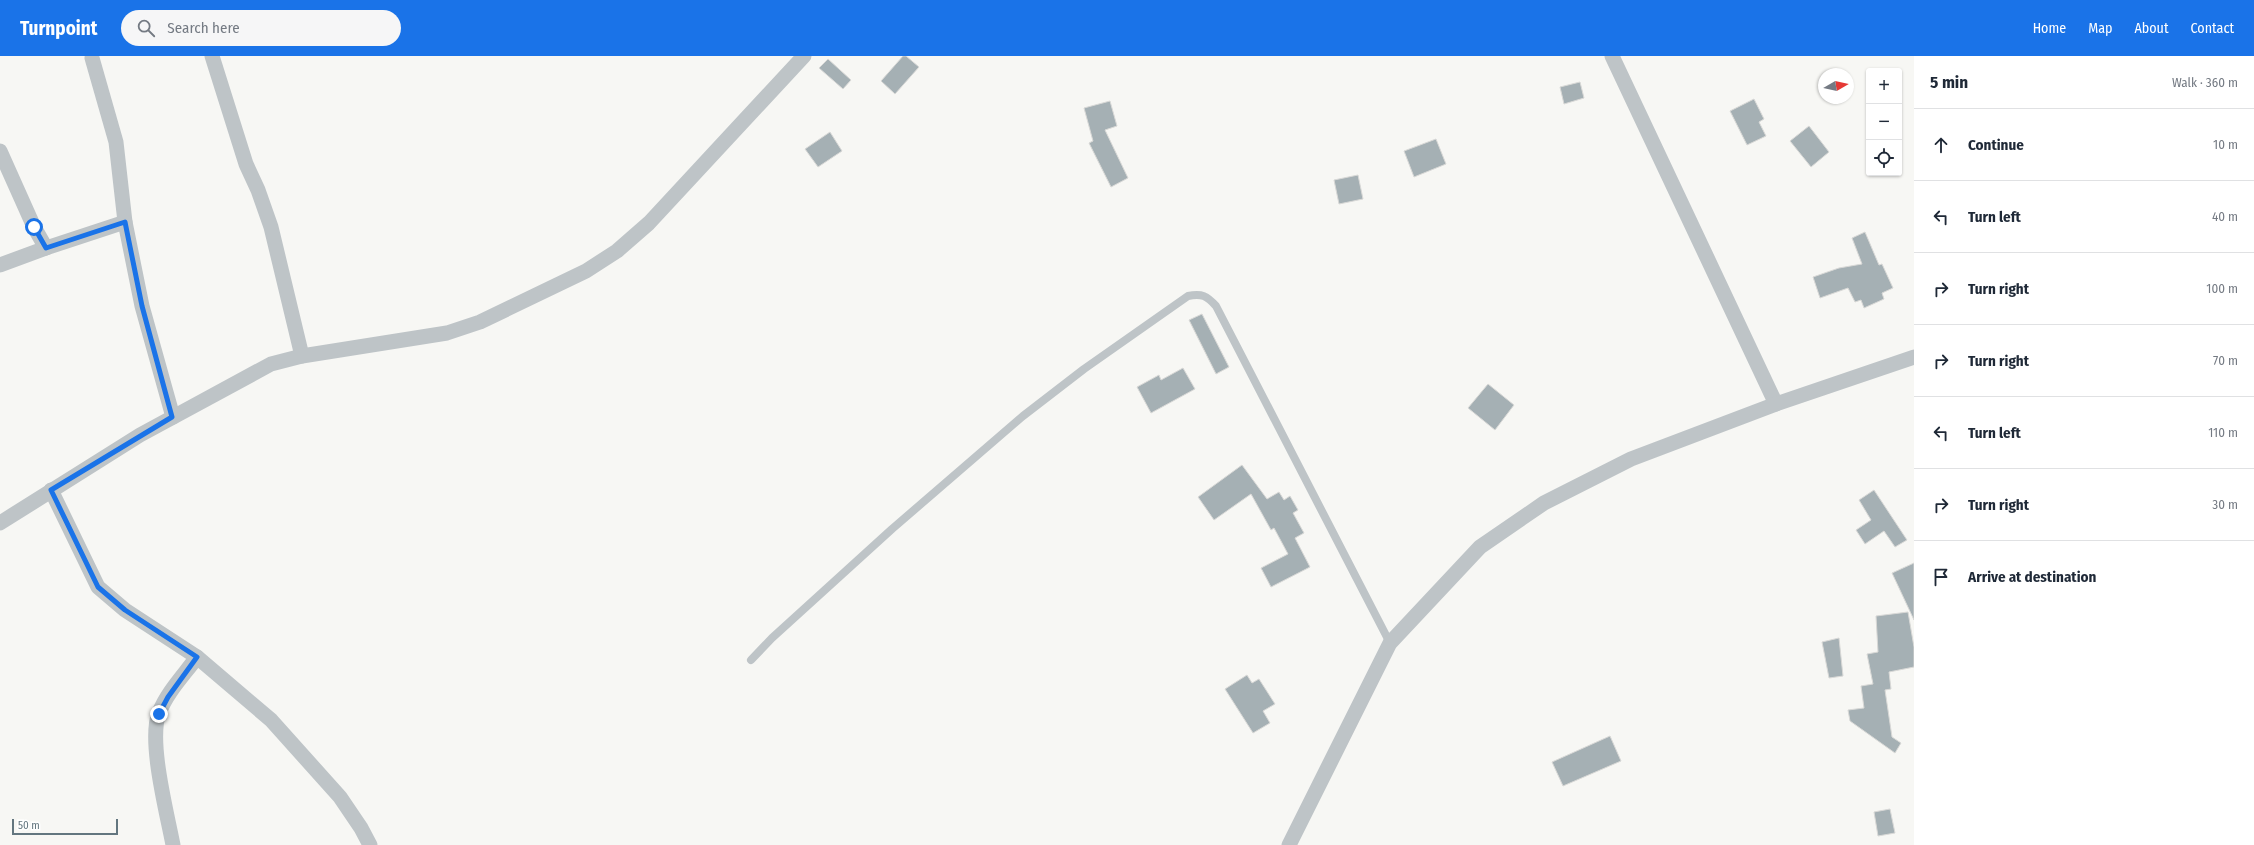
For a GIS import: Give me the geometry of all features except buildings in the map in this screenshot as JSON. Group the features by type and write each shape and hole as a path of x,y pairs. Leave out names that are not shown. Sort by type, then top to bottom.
{"street":[{"path":"212,56 246,164 258,190 271,227 302,356"},
{"path":"0,523 51,490 172,417 271,364 302,356 447,333 480,322 586,271 617,251 649,223 804,56"},
{"path":"1612,56 1776,404"},
{"path":"92,58 116,142 125,222 142,306 172,417"},
{"path":"0,151 34,227 46,248"},
{"path":"0,265 125,222"},
{"path":"1289,845 1390,643 1480,547 1544,503 1631,459 1776,404 1913,362"},
{"path":"51,490 98,587 125,610 197,657 271,720 340,797 370,845"},
{"path":"173,845 157,751 157,723 168,697 197,657"}],"lane":[{"path":"752,660 772,638 892,529 1023,416 1084,369 1188,296 1200,294 1207,296 1216,306 1390,643"}],"route":[{"path":"34,227 46,248 125,222 142,306 172,417 51,490 81,555 98,587 125,610 197,657 168,697 159,714"}]}
